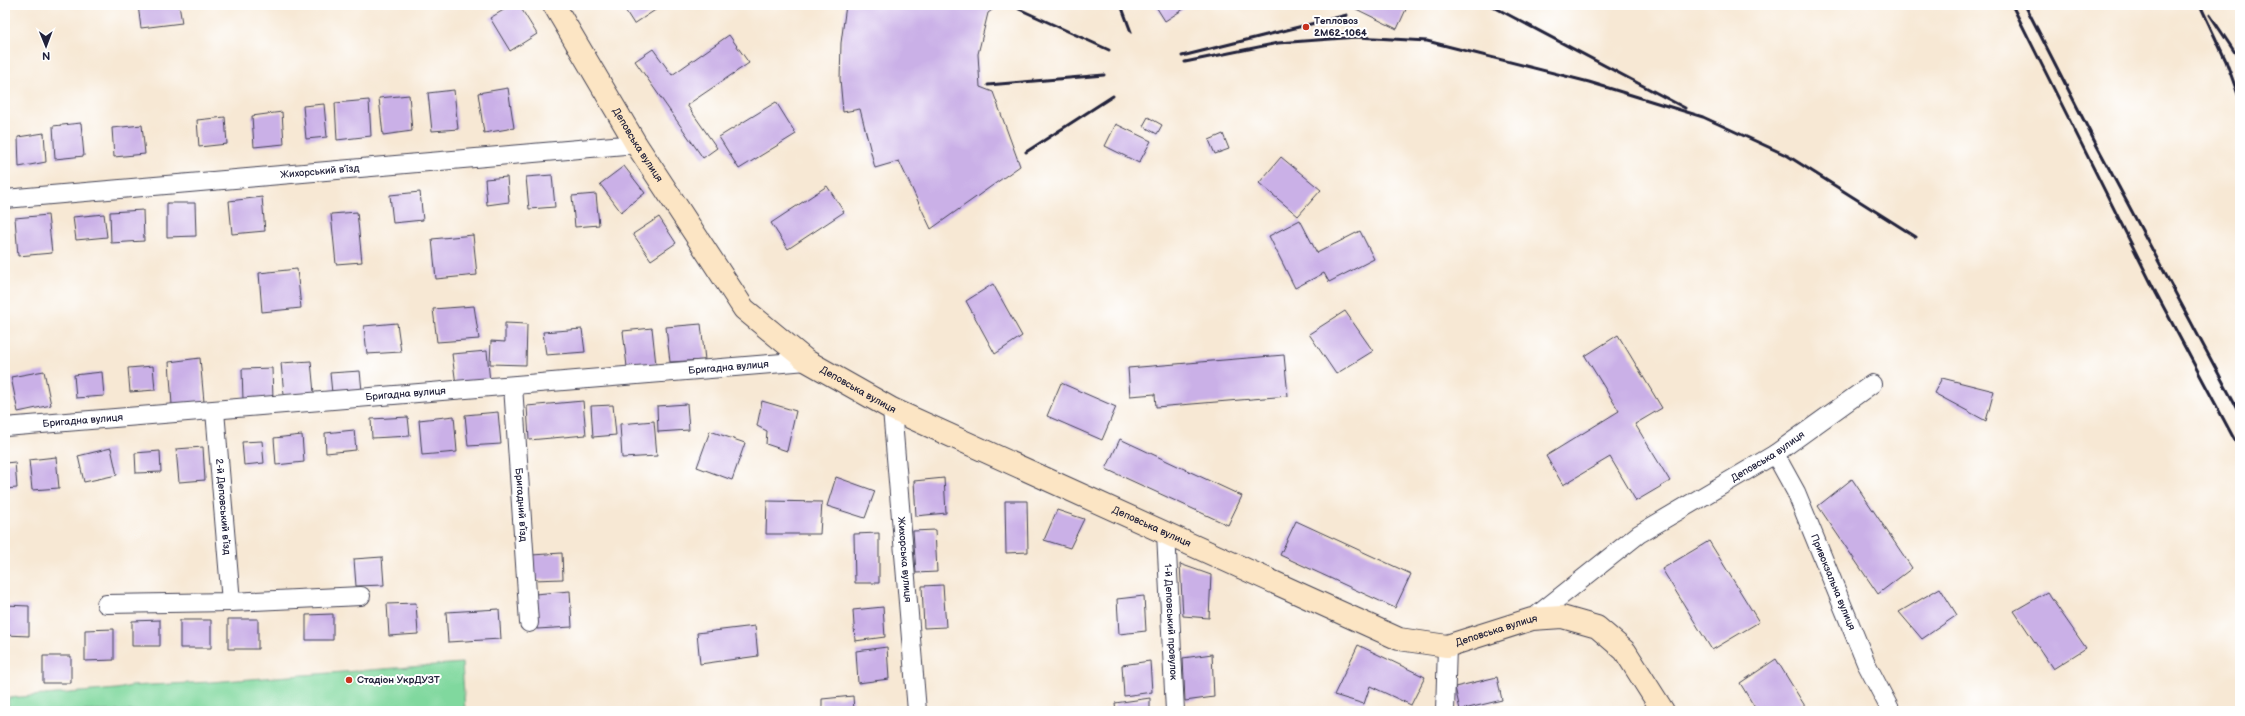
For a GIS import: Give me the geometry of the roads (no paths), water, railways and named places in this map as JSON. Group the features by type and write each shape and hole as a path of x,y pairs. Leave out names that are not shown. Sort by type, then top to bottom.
{"main road":[{"name":"Деповська вулиця","path":"554,5 636,144 744,309 807,362 892,409 1399,639 1447,646 1532,619"},
{"path":"1532,619 1562,617 1596,627 1625,651 1663,711"}],"street":[{"name":"Жихорський в’їзд","path":"5,199 636,144"},
{"name":"Бригадна вулиця","path":"5,427 807,362"},
{"name":"Деповська вулиця","path":"1532,619 1639,534 1775,454 1872,384"},
{"name":"Бригадний в’їзд","path":"513,386 529,623"},
{"name":"Жихорська вулиця","path":"892,409 917,711"},
{"name":"2-й Деповський в’їзд","path":"215,411 231,602"},
{"name":"Привокзальна вулиця","path":"1775,454 1796,492 1866,663 1891,711"},
{"name":"1-й Деповський провулок","path":"1166,533 1175,711"},
{"path":"106,604 231,602 361,596"},
{"path":"1445,711 1447,646"}],"railway":[{"path":"1121,5 1131,32"},
{"path":"1490,5 1685,108"},
{"path":"2012,5 2156,293 2240,450"},
{"path":"2025,5 2097,146 2240,414"},
{"path":"2200,5 2226,61 2240,100"},
{"path":"1019,9 1109,50"},
{"path":"1182,56 1347,15"},
{"path":"2210,15 2240,60"},
{"path":"1185,62 1278,43 1357,37 1427,41 1589,82 1703,117 1788,156 1916,237"},
{"path":"988,85 1104,75"},
{"path":"1026,152 1113,96"}],"place":[{"name":"Тепловоз 2М62-1064","path":"1306,27"},
{"name":"Стадіон УкрДУЗТ","path":"349,680"}]}
